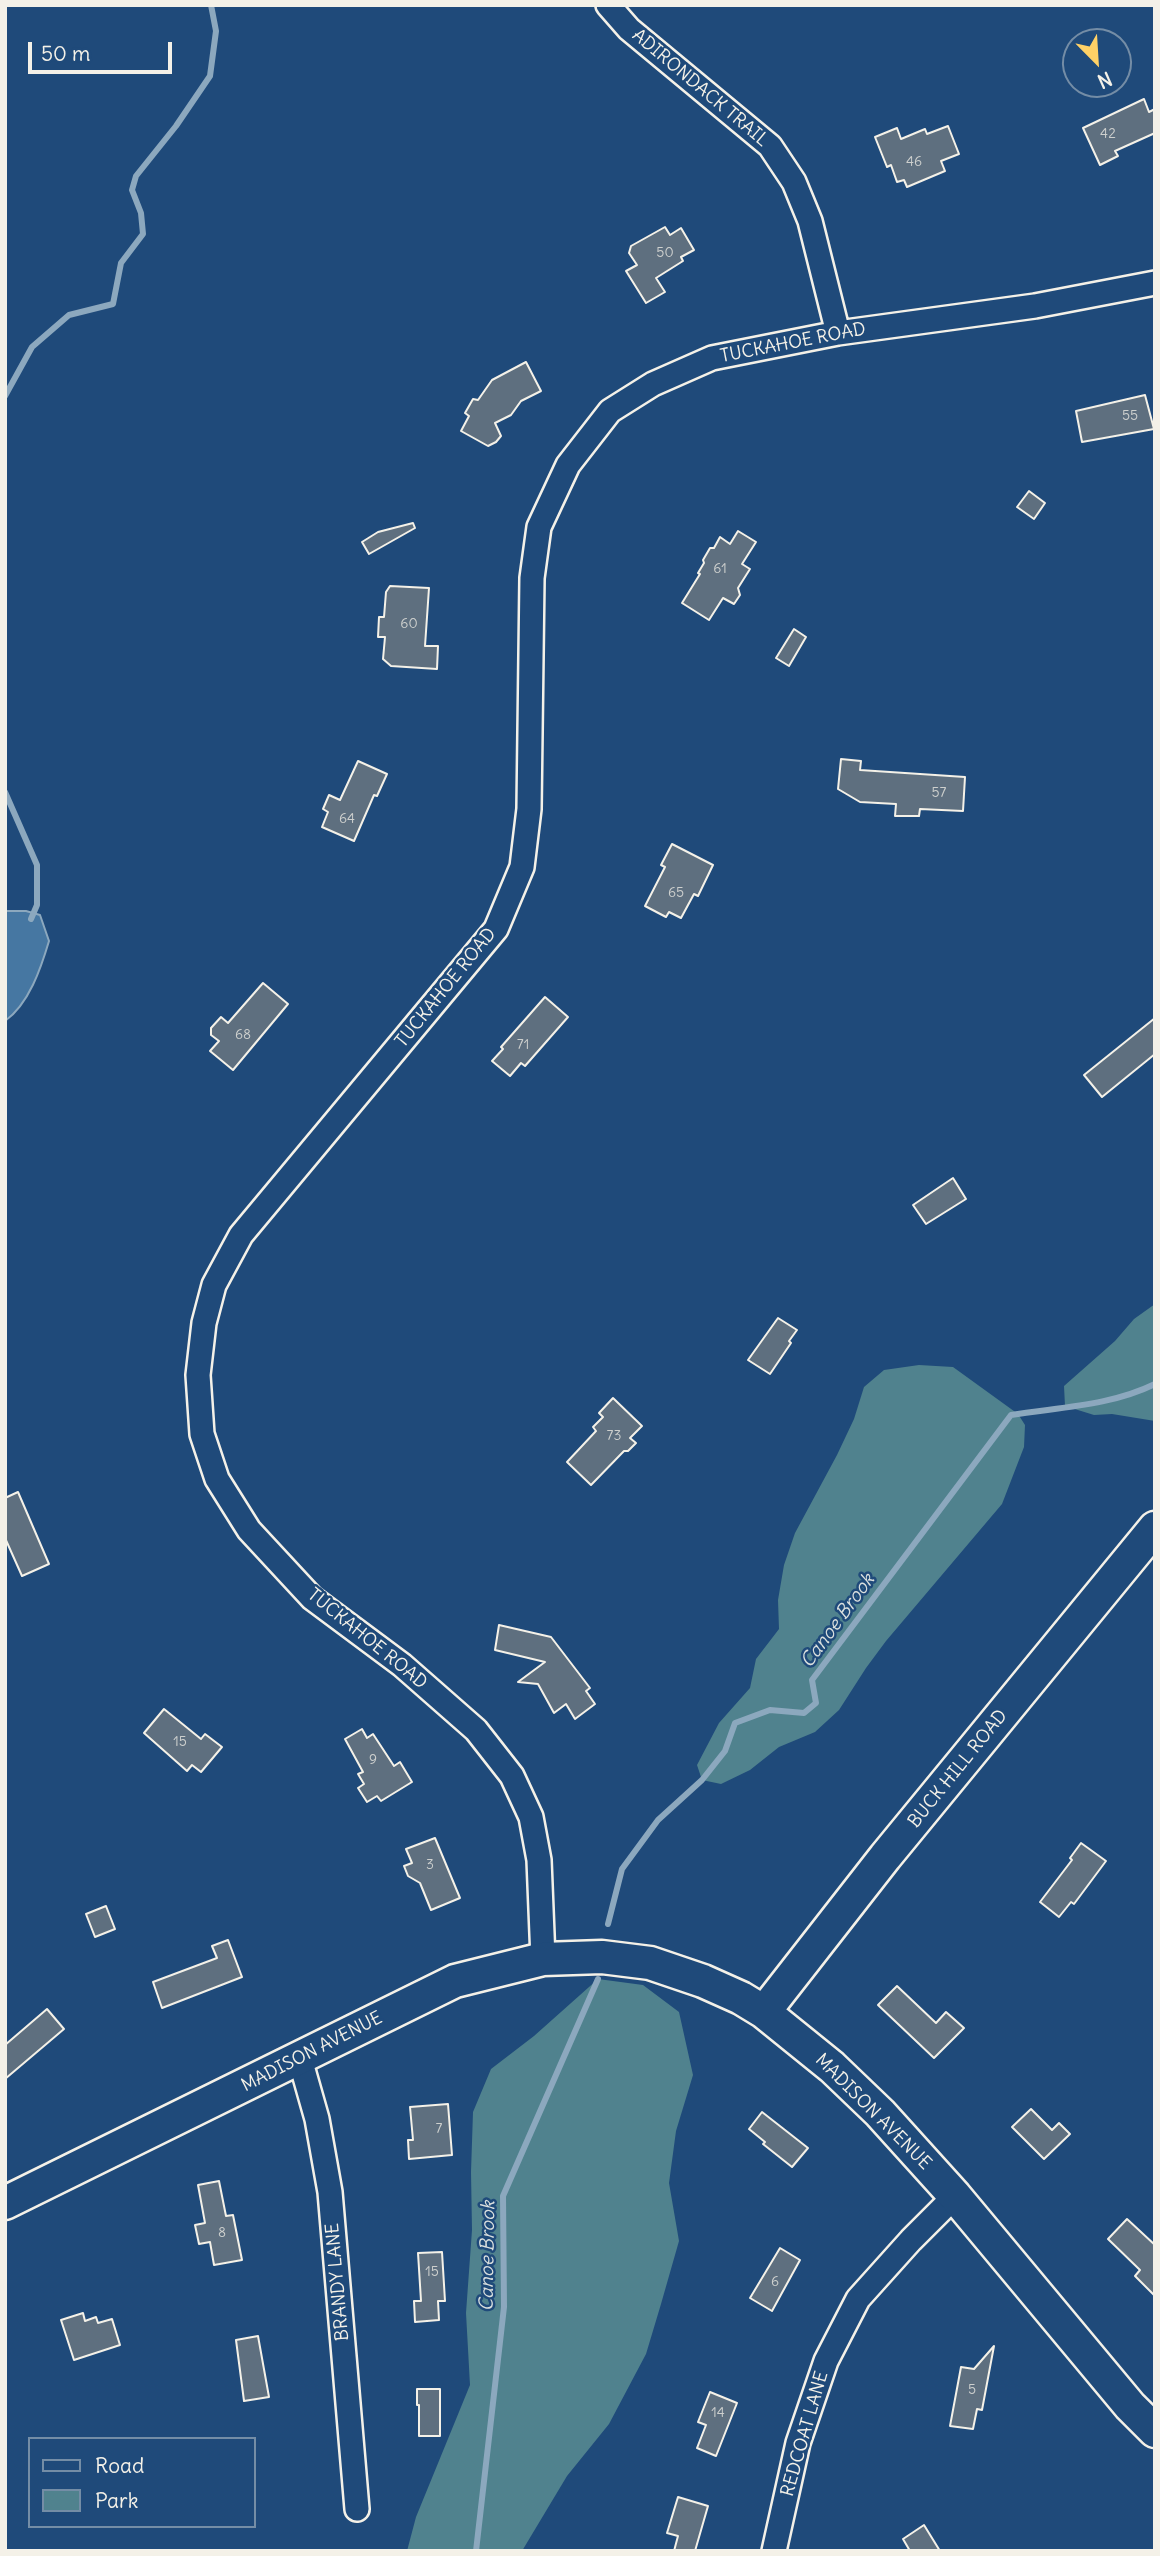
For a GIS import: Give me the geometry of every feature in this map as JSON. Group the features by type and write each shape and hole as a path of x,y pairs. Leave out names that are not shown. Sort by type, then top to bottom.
{"street":[{"name":"ADIRONDACK TRAIL","path":"608,5 629,29 770,146 794,182 810,221 838,333"},
{"name":"TUCKAHOE ROAD","path":"543,1959 539,1860 531,1817 512,1776 477,1730 402,1665 312,1598 249,1531 217,1479 202,1434 198,1375 204,1323 214,1285 242,1235 496,929 522,867 529,809 532,578 540,527 568,465 610,411 653,384 712,358 838,333 1035,306 1155,284"},
{"name":"BUCK HILL ROAD","path":"764,2012 885,1857 1155,1528"},
{"name":"MADISON AVENUE","path":"5,2203 455,1982 543,1959 602,1957 650,1963 704,1980 741,1998 764,2012 832,2067 880,2113 956,2196 1130,2406 1155,2431"},
{"name":"BRANDY LANE","path":"300,2059 317,2119 330,2192 357,2508"},
{"name":"REDCOAT LANE","path":"774,2551 798,2442 826,2361 858,2299 911,2239 956,2196"}],"green space":[{"path":"1155,1304 1155,1421 1112,1414 1094,1415 1065,1406 1064,1386 1115,1341 1134,1319"},
{"path":"919,1365 953,1367 1018,1414 1025,1425 1024,1447 1002,1504 886,1641 839,1710 815,1732 779,1747 750,1770 721,1784 702,1780 697,1765 719,1723 750,1688 756,1659 779,1629 778,1600 784,1565 795,1533 837,1455 854,1419 864,1387 884,1370"},
{"path":"598,1979 643,1985 679,2012 693,2075 676,2131 669,2183 679,2241 646,2354 609,2424 567,2476 522,2551 407,2551 416,2517 470,2385 466,2313 472,2230 473,2112 491,2069 534,2036"}],"water":[{"path":"5,911 26,911 40,915 49,941 38,974 27,995 5,1021"}],"building":[{"path":"1144,99 1149,112 1155,109 1155,133 1115,151 1118,156 1100,165 1083,128"},
{"path":"948,126 959,154 941,161 945,171 907,187 904,180 897,182 891,165 887,167 875,137 897,128 901,139 925,129 927,134"},
{"path":"665,227 670,235 681,228 694,250 681,257 683,261 656,278 665,292 646,303 626,271 637,265 629,253 631,246"},
{"path":"526,362 541,391 521,401 511,415 495,423 501,436 496,442 488,446 461,431 469,416 465,413 473,399 478,400 492,380"},
{"path":"1145,395 1154,429 1082,442 1076,411"},
{"path":"1029,491 1045,503 1034,519 1017,507"},
{"path":"413,523 415,528 369,554 362,542 378,532"},
{"path":"738,531 756,542 742,564 750,569 738,588 740,595 734,604 723,598 709,620 682,603 700,574 698,573 703,560 710,548 714,548 720,537 730,544"},
{"path":"390,586 429,588 425,646 438,646 437,669 391,666 383,659 385,637 378,637 379,617 384,617 386,592"},
{"path":"794,629 806,637 789,666 776,658"},
{"path":"841,759 861,761 860,770 965,777 963,811 920,809 919,816 895,816 896,804 860,802 838,789"},
{"path":"358,761 387,774 377,796 374,795 354,841 322,827 328,812 323,809 329,795 340,800"},
{"path":"672,844 713,865 698,896 694,894 681,918 669,912 666,917 645,906 665,867 661,865"},
{"path":"263,983 288,1004 233,1070 210,1051 219,1041 211,1035 211,1028 221,1017 228,1023"},
{"path":"545,997 568,1017 525,1066 521,1063 510,1076 492,1061"},
{"path":"1155,1018 1155,1054 1102,1097 1084,1075"},
{"path":"953,1178 966,1199 926,1224 913,1205"},
{"path":"778,1318 797,1330 770,1374 748,1360"},
{"path":"613,1398 642,1426 630,1438 636,1443 628,1451 624,1451 591,1485 567,1462 596,1431 593,1427 603,1417 599,1413"},
{"path":"18,1492 49,1564 22,1576 5,1538 5,1498"},
{"path":"499,1625 551,1637 590,1688 586,1691 595,1704 575,1719 566,1704 554,1713 538,1684 518,1682 545,1662 495,1650"},
{"path":"164,1709 201,1739 205,1734 222,1747 201,1772 192,1765 187,1771 144,1733"},
{"path":"362,1729 367,1738 373,1734 394,1766 400,1762 412,1782 381,1801 377,1796 367,1802 358,1788 364,1784 358,1774 363,1772 345,1739"},
{"path":"435,1838 460,1898 431,1910 420,1883 408,1876 404,1866 412,1863 406,1849"},
{"path":"1081,1843 1106,1861 1074,1904 1071,1902 1059,1917 1040,1902 1072,1860 1070,1858"},
{"path":"106,1906 115,1929 95,1937 86,1914"},
{"path":"228,1940 242,1977 162,2008 153,1982 217,1958 212,1946"},
{"path":"897,1986 936,2023 946,2012 964,2028 934,2058 878,2005"},
{"path":"47,2009 64,2029 5,2079 5,2045"},
{"path":"448,2104 452,2155 409,2159 408,2140 413,2140 410,2107"},
{"path":"1031,2109 1052,2130 1059,2123 1070,2134 1044,2159 1012,2127"},
{"path":"762,2112 808,2148 792,2167 749,2129"},
{"path":"219,2181 226,2216 233,2215 242,2260 214,2265 210,2242 199,2244 195,2225 205,2223 198,2185"},
{"path":"1127,2219 1155,2245 1155,2296 1135,2276 1140,2270 1108,2239"},
{"path":"780,2248 800,2260 772,2311 750,2298"},
{"path":"442,2252 445,2301 438,2301 439,2320 415,2322 414,2301 421,2301 418,2253"},
{"path":"83,2313 85,2321 96,2317 98,2323 112,2319 120,2345 74,2360 61,2320"},
{"path":"258,2336 269,2397 244,2401 236,2340"},
{"path":"994,2346 982,2410 977,2409 973,2429 950,2426 961,2367 974,2369"},
{"path":"417,2389 440,2389 440,2436 419,2436"},
{"path":"710,2392 737,2403 716,2456 697,2448 706,2425 698,2422"},
{"path":"678,2497 708,2506 695,2551 674,2551 678,2536 667,2533"},
{"path":"924,2525 940,2551 910,2551 903,2539"}],"waterway":[{"path":"5,396 32,347 69,315 113,304 121,263 143,234 141,213 132,190 136,176 176,126 210,76 216,31 211,5"},
{"path":"5,792 37,865 37,905 31,919"},
{"name":"Canoe Brook","path":"608,1924 622,1869 658,1820 702,1780 725,1751 735,1723 770,1710 804,1713 816,1703 812,1680 1011,1415 1103,1401 1155,1384"},
{"name":"Canoe Brook","path":"476,2551 504,2307 503,2196 598,1979"}]}
